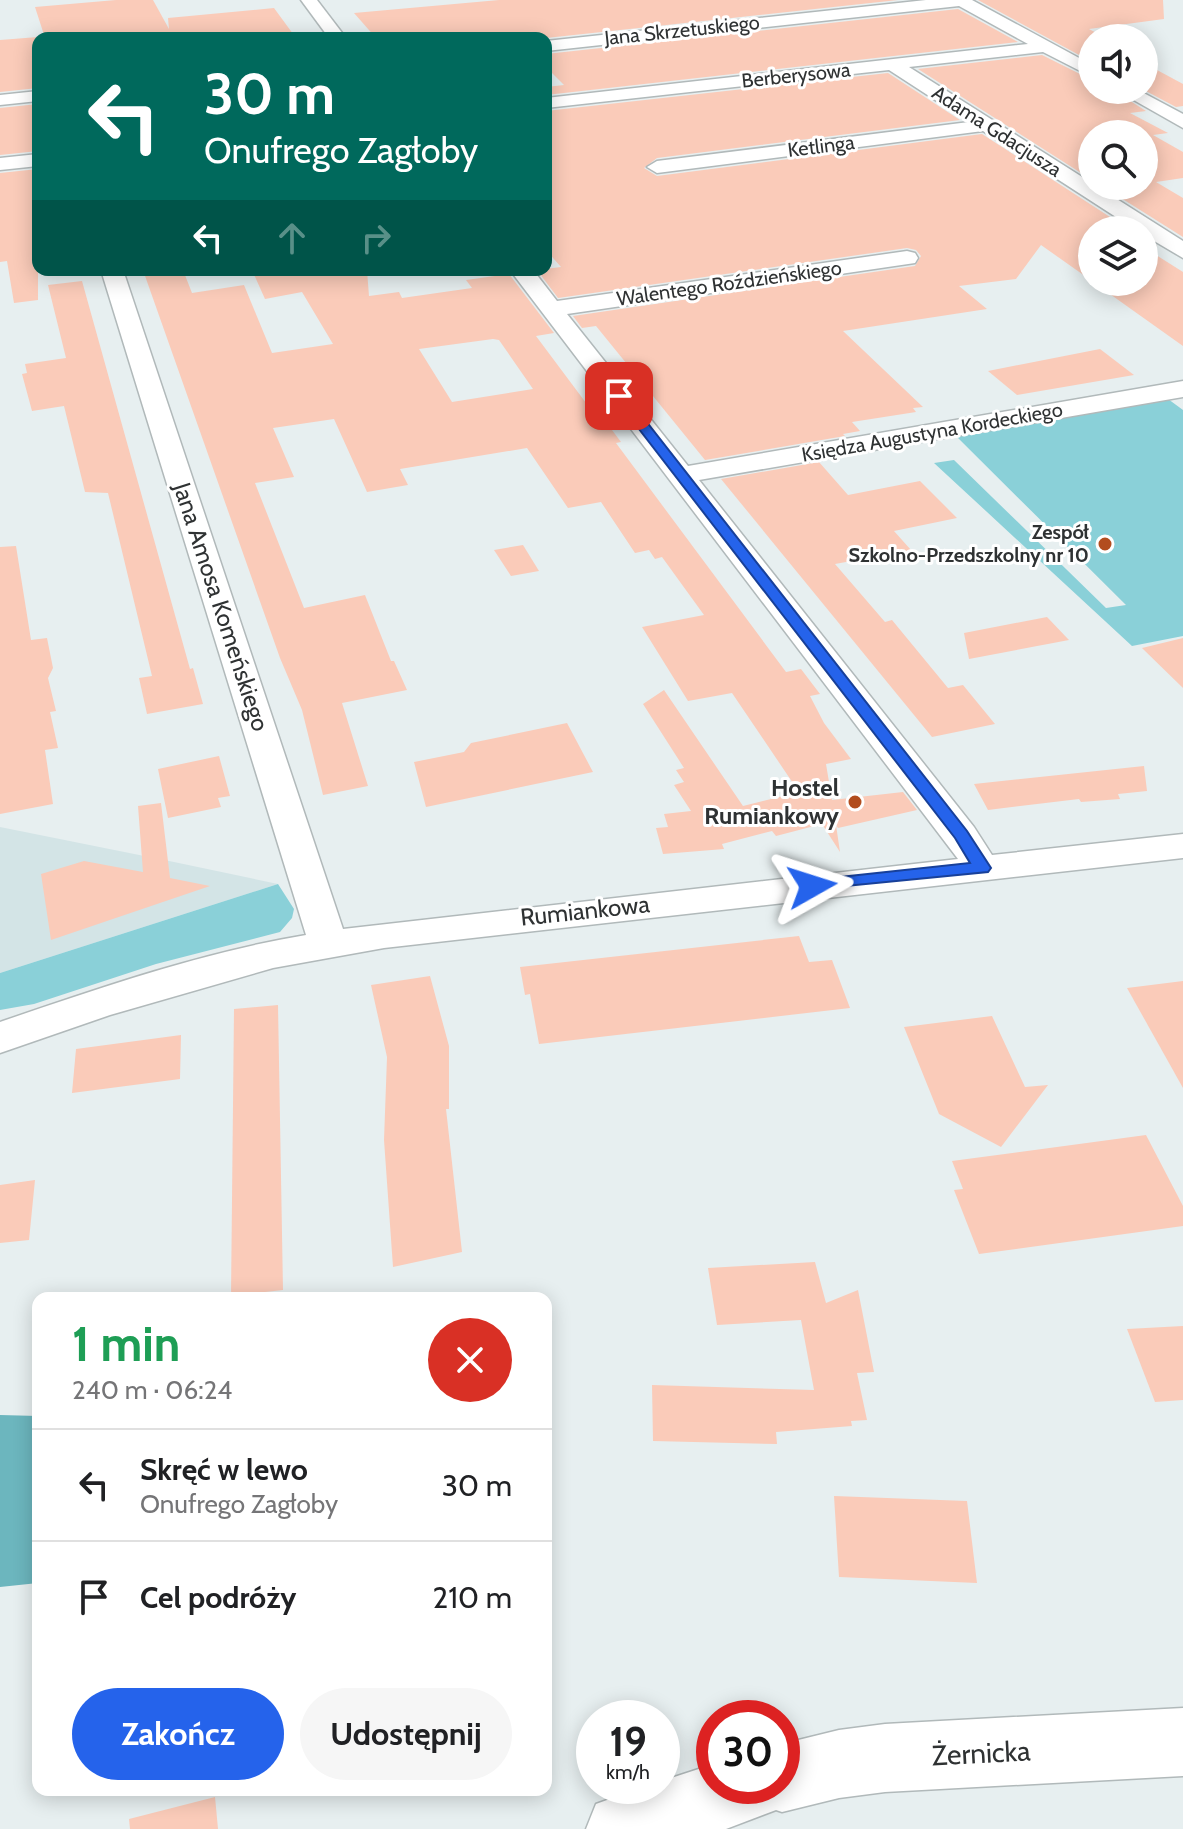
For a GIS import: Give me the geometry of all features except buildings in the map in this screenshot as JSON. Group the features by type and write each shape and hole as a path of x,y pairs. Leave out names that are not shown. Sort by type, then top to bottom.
{"street":[{"path":"309,0 333,32"},
{"path":"961,0 1078,64"},
{"name":"Jana Skrzetuskiego","path":"552,45 961,0"},
{"name":"Berberysowa","path":"552,102 1046,47"},
{"name":"Adama Gdacjusza","path":"892,64 1183,251"},
{"path":"0,100 32,97"},
{"path":"1150,104 1183,122"},
{"name":"Ketlinga","path":"657,167 986,125"},
{"path":"0,164 32,161"},
{"name":"Walentego Roździeńskiego","path":"551,309 907,258"},
{"name":"Jana Amosa Komeńskiego","path":"114,276 329,945"},
{"path":"526,276 961,835 982,868"},
{"name":"Księdza Augustyna Kordeckiego","path":"682,475 1183,389"},
{"name":"Rumiankowa","path":"0,1038 98,1004 273,954 435,928 1183,846"},
{"name":"Żernicka","path":"800,1774 885,1758 1183,1742"},
{"path":"621,1829 697,1804"}],"shaded area":[{"name":"Zespół Szkolno-Przedszkolny nr 10","path":"1168,399 1183,410 1183,636 1132,646 934,463 954,460 1106,608 1126,605 956,436"},
{"path":"0,827 174,862 278,884 0,973"},
{"path":"278,884 294,909 292,918 280,932 156,964 34,1004 0,1010 0,973"},
{"path":"0,1415 32,1416 32,1584 0,1587"}],"place":[{"name":"Zespół Szkolno-Przedszkolny nr 10","path":"1105,544"},
{"name":"Hostel Rumiankowy","path":"855,802"}],"route":[{"path":"619,396 961,835 982,868 812,886"}]}
